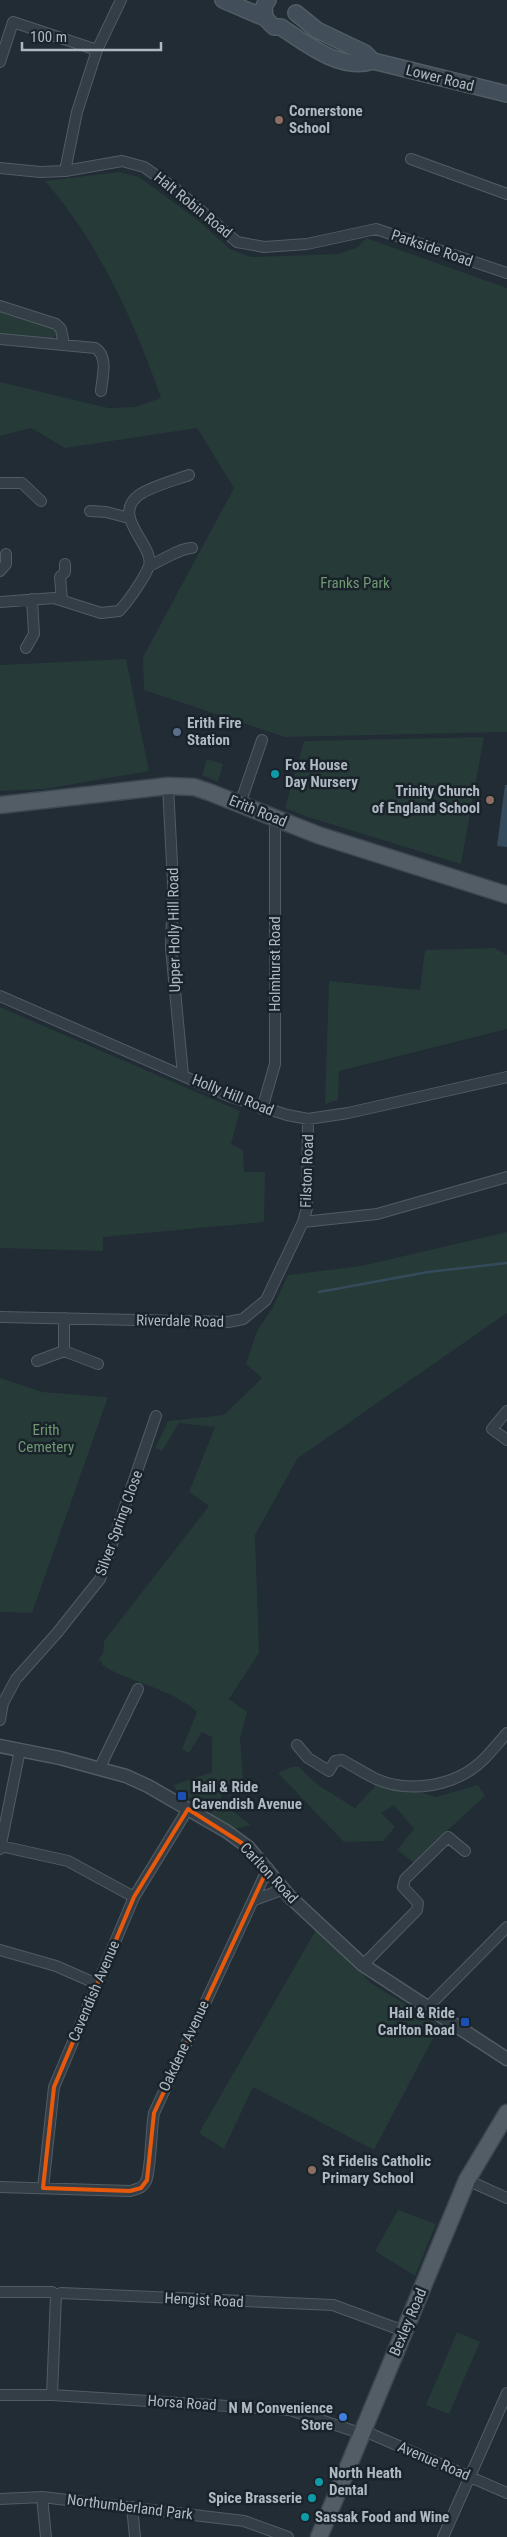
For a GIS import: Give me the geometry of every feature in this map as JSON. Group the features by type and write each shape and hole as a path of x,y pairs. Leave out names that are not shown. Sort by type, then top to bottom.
{"main road":[{"name":"Lower Road","path":"223,0 265,18 274,27 281,28 310,46 344,61 362,65 373,61"},
{"path":"265,18 264,6 268,0"},
{"name":"Lower Road","path":"281,28 292,22 294,4"},
{"name":"Lower Road","path":"294,4 326,36 365,53 373,61 507,94"},
{"name":"Erith Road","path":"0,805 168,786 194,788 318,835 507,894"},
{"name":"Bexley Road","path":"319,2537 467,2180 507,2113"}],"street":[{"path":"65,171 77,112 97,50 121,0"},
{"path":"0,62 14,22 97,50"},
{"path":"411,159 507,194"},
{"name":"Halt Robin Road","path":"0,168 40,172 65,171 122,161 144,167 177,190 237,242 264,247 307,244 355,232"},
{"name":"Parkside Road","path":"355,232 376,229 507,273"},
{"path":"0,306 56,324 61,329 64,345"},
{"path":"0,339 64,345 100,351 103,359 101,391"},
{"path":"149,566 148,557 130,518 130,510 139,495 189,475"},
{"path":"0,483 22,483 41,501"},
{"path":"90,512 106,512 130,518"},
{"path":"0,602 62,600 101,613 119,611 149,566 171,557 179,550 192,548"},
{"path":"0,571 6,564 6,554"},
{"path":"62,600 60,577 65,572 64,564"},
{"path":"26,648 34,634 32,600"},
{"path":"240,804 262,740"},
{"name":"Upper Holly Hill Road","path":"168,786 173,883 171,948 183,1075"},
{"name":"Holmhurst Road","path":"262,1109 275,1064 276,818"},
{"name":"Holly Hill Road","path":"0,996 262,1109 308,1119 348,1114 507,1077"},
{"name":"Filston Road","path":"303,1222 307,1208 308,1119"},
{"path":"303,1222 377,1214 507,1177"},
{"name":"Riverdale Road","path":"0,1317 228,1322 243,1319 266,1300 303,1222"},
{"path":"64,1318 64,1351"},
{"path":"37,1361 64,1351 98,1364"},
{"path":"507,1411 492,1429 507,1440"},
{"name":"Silver Spring Close","path":"0,1720 3,1704 16,1678 57,1633 100,1579 156,1416"},
{"path":"100,1768 138,1689"},
{"path":"297,1745 308,1758 329,1771 335,1761 342,1760 377,1779 394,1784 433,1787 454,1779 477,1765 507,1733"},
{"name":"Carlton Road","path":"0,1746 100,1768 148,1786 188,1809 241,1842 268,1868 284,1889 363,1966 507,2059"},
{"path":"20,1750 1,1847 68,1860 134,1897"},
{"name":"Cavendish Avenue","path":"43,2188 54,2087 134,1897 188,1809"},
{"path":"363,1966 417,1910 418,1903 403,1887 405,1879 448,1837 465,1852"},
{"name":"Oakdene Avenue","path":"43,2188 130,2191 140,2188 147,2180 150,2130 154,2113 268,1868"},
{"path":"254,1900 284,1889"},
{"path":"427,2008 507,1927"},
{"path":"0,1950 56,1966 97,1984"},
{"path":"467,2180 507,2198"},
{"path":"0,2187 43,2188"},
{"name":"Hengist Road","path":"0,2292 52,2292 56,2295 61,2293 333,2305 404,2332"},
{"path":"52,2395 56,2295"},
{"path":"443,2537 507,2393"},
{"name":"Horsa Road","path":"0,2395 52,2395 290,2410 361,2432"},
{"name":"Avenue Road","path":"361,2432 507,2493"},
{"path":"42,2497 46,2537"},
{"name":"Northumberland Park","path":"0,2499 42,2497 244,2520 288,2537"},
{"path":"132,2507 135,2537"}],"highlighted area":[{"path":"188,1809 248,1847 268,1868 154,2113 147,2180 141,2188 130,2191 43,2188 54,2087 134,1897"}],"green space":[{"name":"Franks Park","path":"119,172 139,177 195,218 230,249 251,257 339,254 358,247 366,238 507,288 507,732 285,737 144,690 143,657 234,488 197,428 65,448 31,428 0,436 0,382 108,408 135,407 161,398 139,340 113,284 82,230 45,181"},
{"path":"0,312 56,329 58,335 50,339 0,335"},
{"path":"126,659 149,771 45,789 0,791 0,665"},
{"path":"484,737 461,864 308,817 285,808 304,741"},
{"path":"207,759 223,764 218,782 202,775"},
{"path":"495,948 507,955 507,1029 339,1071 338,1100 325,1104 329,981 420,990 425,950"},
{"path":"0,1007 240,1111 231,1144 243,1150 244,1172 265,1172 264,1222 103,1237 103,1251 0,1248"},
{"path":"507,1232 507,1313 298,1458 255,1535 259,1653 229,1699 247,1712 240,1738 243,1779 221,1792 221,1802 251,1825 230,1830 213,1817 203,1798 180,1798 174,1785 212,1772 212,1737 202,1732 189,1753 182,1749 197,1712 175,1697 126,1677 102,1665 102,1662 98,1660 103,1653 104,1641 209,1506 189,1492 215,1427 179,1423 162,1451 155,1448 168,1421 224,1415 262,1378 246,1364 257,1331 272,1309 288,1275 361,1266"},
{"name":"Erith Cemetery","path":"0,1378 42,1392 108,1397 32,1613 0,1612"},
{"path":"291,1767 299,1767 318,1785 355,1808 376,1785 402,1787 436,1797 478,1785 485,1796 448,1830 417,1865 397,1850 414,1829 394,1805 381,1813 395,1827 383,1841 344,1842 278,1773"},
{"path":"320,1923 369,1982 440,2025 374,2150 253,2087 224,2149 199,2133"},
{"path":"398,2210 436,2224 415,2276 375,2251"},
{"path":"457,2332 480,2342 449,2414 426,2405"}],"water":[{"path":"505,785 507,785 507,847 497,846"}],"waterway":[{"path":"319,1292 428,1272 507,1263"}],"place":[{"name":"Cornerstone School","path":"279,120"},
{"name":"Erith Fire Station","path":"177,732"},
{"name":"Fox House Day Nursery","path":"275,774"},
{"name":"Trinity Church of England School","path":"490,800"},
{"name":"Hail & Ride Cavendish Avenue","path":"182,1796"},
{"name":"Hail & Ride Carlton Road","path":"465,2022"},
{"name":"St Fidelis Catholic Primary School","path":"312,2170"},
{"name":"N M Convenience Store","path":"343,2417"},
{"name":"North Heath Dental","path":"319,2482"},
{"name":"Spice Brasserie","path":"312,2498"},
{"name":"Sassak Food and Wine","path":"305,2517"}]}
